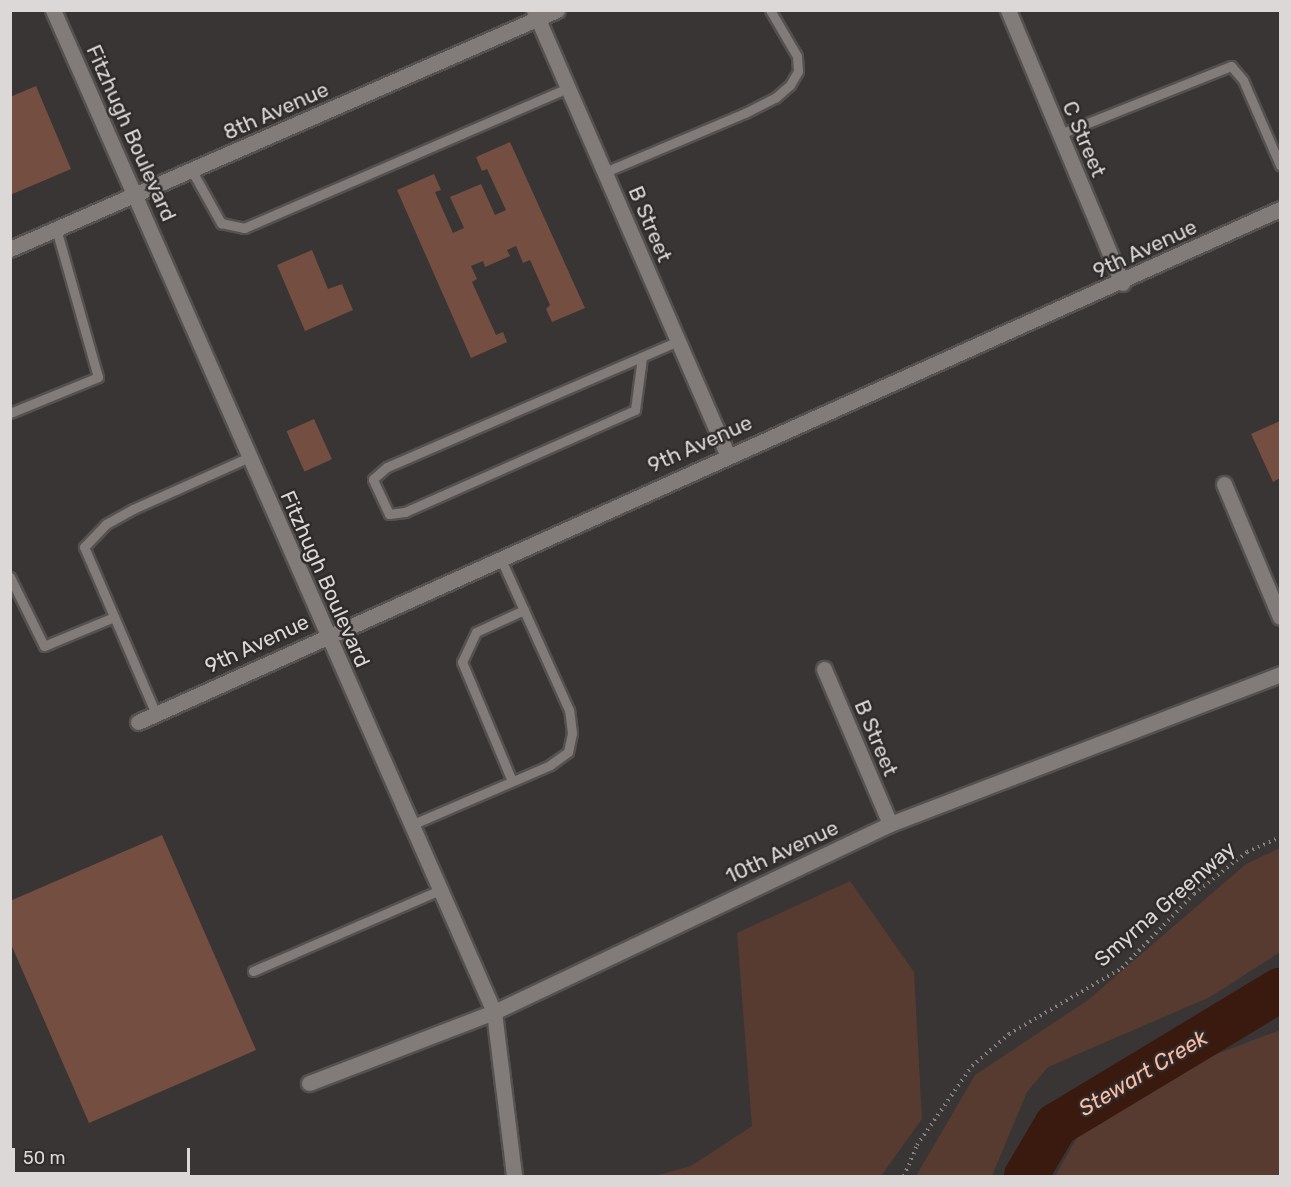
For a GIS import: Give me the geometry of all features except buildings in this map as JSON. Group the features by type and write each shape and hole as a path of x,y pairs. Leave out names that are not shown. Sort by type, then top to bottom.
{"street":[{"name":"Fitzhugh Boulevard","path":"53,10 137,195 326,636 494,1012 514,1176"},
{"name":"8th Avenue","path":"10,249 192,171 536,15 557,10"},
{"name":"C Street","path":"1008,10 1122,283"},
{"name":"B Street","path":"536,15 728,454"},
{"name":"9th Avenue","path":"138,722 728,454 1122,283 1281,209"},
{"path":"1224,484 1281,617"},
{"name":"B Street","path":"824,669 890,824"},
{"name":"10th Avenue","path":"309,1083 494,1012 890,824 1281,674"}],"lane":[{"path":"604,172 745,113 775,98 790,86 798,71 797,56 770,10"},
{"path":"1060,134 1231,66 1243,80 1281,165"},
{"path":"192,171 221,223 244,228 568,88"},
{"path":"10,413 98,377 56,229"},
{"path":"642,357 635,410 405,512 389,514 373,478 387,466 678,341"},
{"path":"156,714 84,547 106,524 133,509 249,457"},
{"path":"411,825 512,781 568,752 572,733 569,711 500,557"},
{"path":"10,577 44,646 114,617"},
{"path":"512,781 462,662 476,632 524,610"},
{"path":"253,971 440,890"}],"path":[{"name":"Smyrna Greenway","path":"904,1176 917,1145 972,1066 1009,1034 1122,968 1194,894 1247,852 1281,837"}],"shaded area":[{"path":"1280,848 1280,952 1210,997 1048,1067 1027,1092 992,1176 916,1176 975,1075 1088,1000 1246,864"},
{"path":"850,881 914,972 922,1119 881,1176 654,1176 691,1166 752,1126 737,933"},
{"path":"1280,1030 1280,1176 1055,1176 1079,1134 1167,1073"}],"waterway":[{"name":"Stewart Creek","path":"1026,1176 1056,1125 1280,990"}]}
